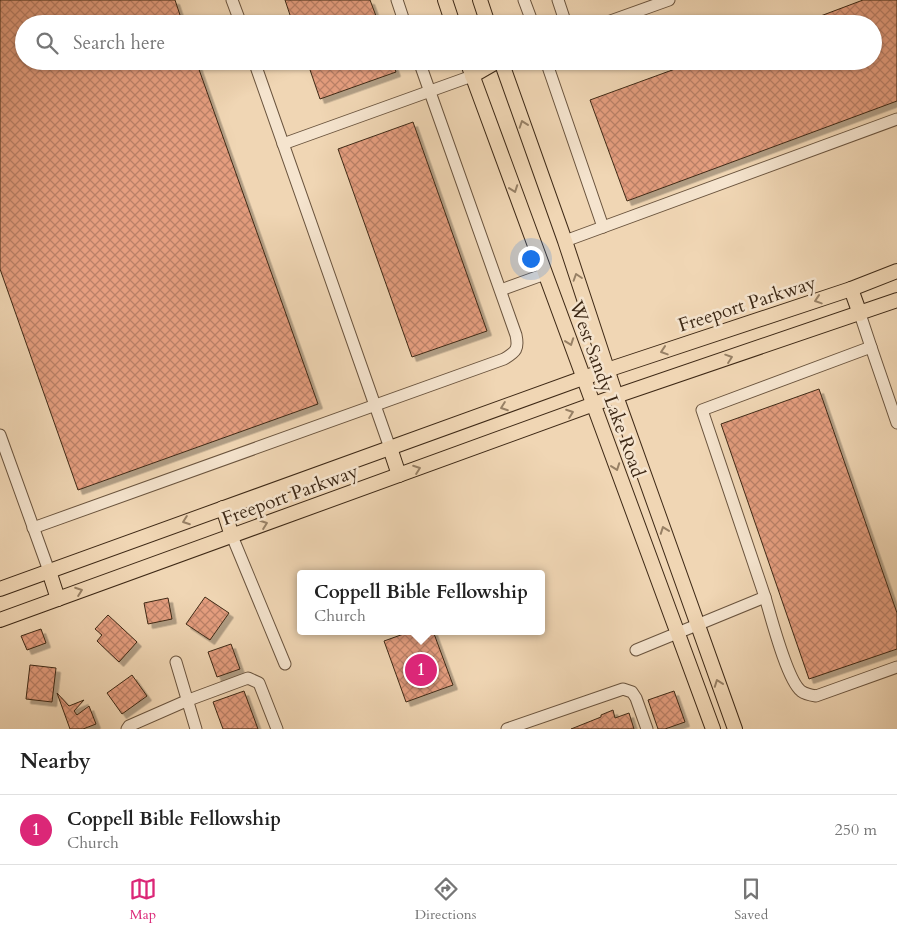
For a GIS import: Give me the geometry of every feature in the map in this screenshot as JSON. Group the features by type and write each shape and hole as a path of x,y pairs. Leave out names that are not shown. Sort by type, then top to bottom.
{"main road":[{"path":"445,0 451,15"},
{"path":"480,0 485,15"},
{"name":"West Sandy Lake Road","path":"470,70 713,729"},
{"path":"472,76 483,70"},
{"name":"West Sandy Lake Road","path":"503,70 565,241 616,396 734,729"},
{"name":"Freeport Parkway","path":"0,589 583,378 851,289 897,271"},
{"path":"851,289 860,314"},
{"path":"616,396 897,300"},
{"name":"Freeport Parkway","path":"0,620 616,396"},
{"path":"390,448 399,475"},
{"path":"223,508 232,536"},
{"path":"48,571 58,599"}],"street":[{"path":"232,0 237,15"},
{"path":"397,0 402,15"},
{"path":"524,0 530,15"},
{"path":"558,0 563,15"},
{"path":"627,15 669,0"},
{"path":"257,70 390,448"},
{"path":"33,528 376,406 504,359 514,353 518,345 516,334 422,70"},
{"path":"549,70 603,227"},
{"path":"283,144 472,76"},
{"path":"565,241 897,118"},
{"path":"501,290 545,274"},
{"path":"860,314 897,423"},
{"path":"871,347 702,410 790,676 800,691 816,696 897,668"},
{"path":"0,435 48,571"},
{"path":"232,536 285,664"},
{"path":"636,650 765,598"},
{"path":"176,662 186,701 196,729"},
{"path":"127,729 129,726 186,701 248,678 260,683 277,729"},
{"path":"507,729 623,689 632,692 636,698 647,729"}],"building":[{"path":"0,0 175,0 180,15 15,15 15,70 199,70 318,404 78,490 0,269"},
{"path":"285,0 370,0 376,15 290,15"},
{"path":"863,0 897,0 897,101 627,201 590,100 672,70 882,70 882,15 823,15"},
{"path":"310,70 395,70 396,72 320,99"},
{"path":"413,122 487,331 412,357 338,149"},
{"path":"819,389 897,613 897,649 809,679 721,424"},
{"path":"205,597 229,613 210,640 186,624"},
{"path":"168,598 172,619 148,624 144,603"},
{"path":"108,615 137,642 119,662 97,641 102,635 95,629"},
{"path":"41,629 46,643 27,650 21,636"},
{"path":"401,635 434,635 453,685 406,702 384,641"},
{"path":"231,644 240,669 217,677 208,652"},
{"path":"30,665 56,668 52,702 26,699"},
{"path":"132,675 147,696 122,714 107,693"},
{"path":"244,691 258,729 223,729 213,702"},
{"path":"674,691 685,722 665,729 658,729 648,700"},
{"path":"57,693 69,706 84,700 74,711 77,715 89,706 96,724 83,729 70,729"},
{"path":"613,710 615,718 629,713 634,729 571,729 601,717 601,715"}],"place":[{"name":"Coppell Bible Fellowship","path":"421,670"}]}
